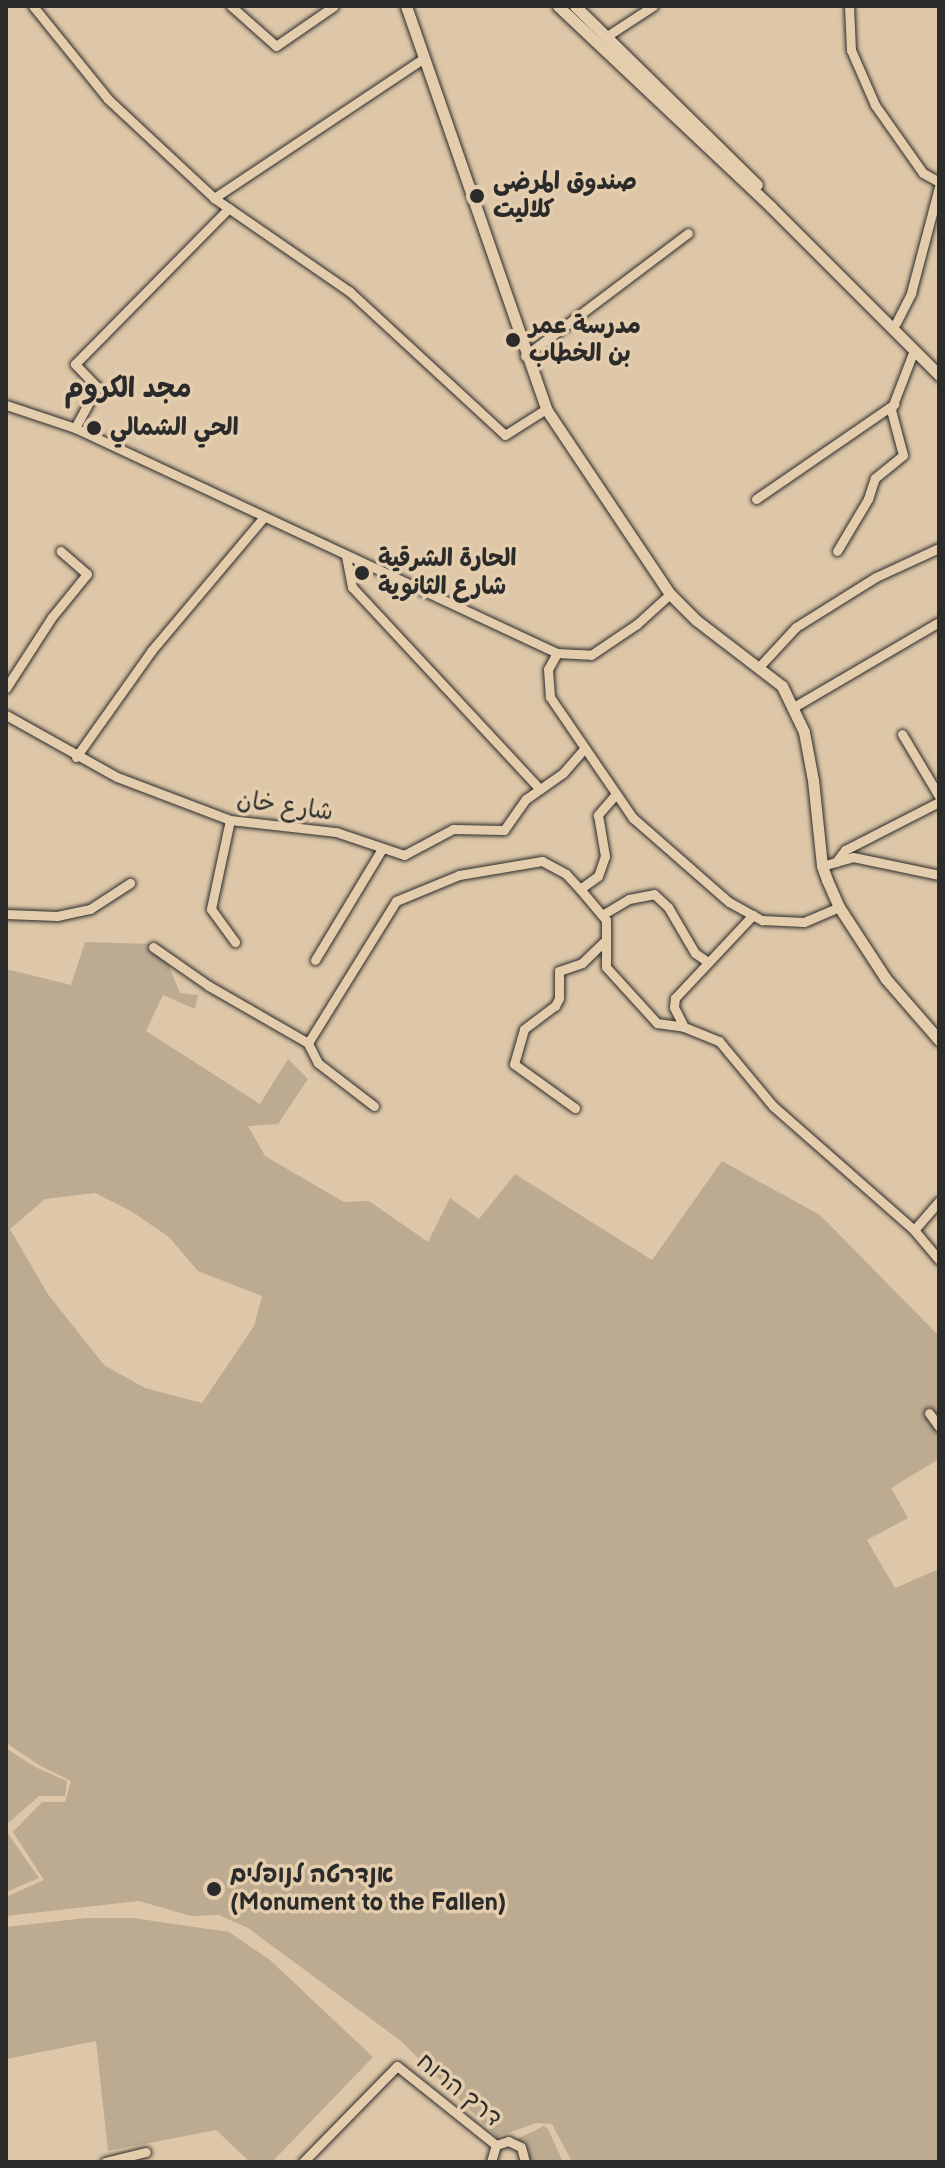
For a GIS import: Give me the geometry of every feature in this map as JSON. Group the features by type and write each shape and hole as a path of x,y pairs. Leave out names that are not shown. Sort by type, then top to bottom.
{"street":[{"path":"33,6 108,99 214,198 349,291 505,435 546,409"},
{"path":"231,6 276,46 334,6"},
{"path":"406,6 525,356 546,409 670,594 696,620 782,686 804,732 813,780 822,866 839,907 886,979 939,1040"},
{"path":"558,6 792,227 939,375"},
{"path":"575,6 939,366"},
{"path":"607,36 653,6"},
{"path":"849,6 851,50 875,105 923,173 939,184 911,293 896,323"},
{"path":"214,198 424,58"},
{"path":"75,428 97,387 75,364 229,208"},
{"path":"525,356 688,233"},
{"path":"837,551 868,499 875,478 903,455 891,410 914,350"},
{"path":"756,499 894,404"},
{"path":"7,407 75,428 557,653 591,655 637,624 670,594"},
{"path":"76,757 152,650 264,517"},
{"path":"758,668 796,627 876,577 939,548"},
{"path":"6,688 52,617 87,574 61,551"},
{"path":"346,556 352,587 540,789"},
{"path":"792,708 939,622"},
{"path":"557,653 548,669 550,697 633,818 729,902 753,915 784,924 804,922 839,907"},
{"name":"شارع خان","path":"6,715 76,757 117,777 230,820 336,832 404,855 453,829 504,830 526,799 563,773 585,748"},
{"path":"836,862 845,850 939,799 902,734"},
{"path":"580,889 598,876 605,856 598,815 616,794"},
{"path":"230,820 211,909 235,942"},
{"path":"315,960 382,849"},
{"path":"822,866 853,857 939,875"},
{"path":"308,1043 396,901 459,875 542,861 566,874 606,920 606,967 657,1023 684,1027 719,1041 773,1106 914,1230 939,1260"},
{"path":"6,914 57,916 90,909 130,883"},
{"path":"602,915 629,899 654,894 668,907 695,953 708,962"},
{"path":"684,1027 674,1007 675,998 753,915"},
{"path":"575,1108 514,1064 524,1029 555,1006 559,998 559,971 582,963 606,940"},
{"path":"153,947 291,1036 308,1043 318,1063 374,1106"},
{"path":"914,1230 939,1201"},
{"path":"929,1413 939,1427"},
{"name":"דרך הרוח","path":"303,2162 397,2066 496,2145 515,2142 524,2152 525,2162"},
{"path":"491,2162 496,2145"},
{"path":"105,2162 146,2152"}],"shaded area":[{"path":"85,942 152,944 167,962 180,993 198,995 195,1009 163,995 146,1031 260,1104 288,1059 308,1079 278,1124 248,1126 265,1156 344,1202 369,1201 428,1242 450,1198 479,1219 515,1174 652,1260 722,1161 820,1215 939,1336 939,1459 891,1488 908,1518 867,1540 895,1588 939,1569 939,2162 572,2162 552,2124 536,2123 497,2137 401,2041 248,1928 219,1915 191,1916 139,1901 6,1916 6,1897 44,1880 13,1832 42,1802 65,1802 71,1781 6,1743 6,969 71,985","holes":["95,1193 131,1211 169,1237 198,1271 262,1296 254,1326 202,1403 145,1388 104,1365 47,1293 10,1229 45,1199"]},
{"path":"6,1748 35,1767 67,1781 65,1796 39,1796 6,1825"},
{"path":"6,1831 39,1878 6,1892"},
{"path":"86,1918 133,1918 229,1932 270,1960 373,2057 272,2162 250,2162 216,2130 108,2151 96,2041 6,2059 6,1927"},
{"path":"544,2126 563,2162 529,2162 529,2150 517,2139"}],"place":[{"name":"صندوق المرضى كلاليت","path":"477,196"},
{"name":"مدرسة عمر بن الخطاب","path":"513,340"},
{"name":"الحي الشمالي","path":"94,428"},
{"name":"الحارة الشرقية شارع الثانوية","path":"362,573"},
{"name":"אנדרטה לנופלים (Monument to the Fallen)","path":"214,1889"}],"district":[{"name":"مجد الكروم","path":"128,389"}]}
